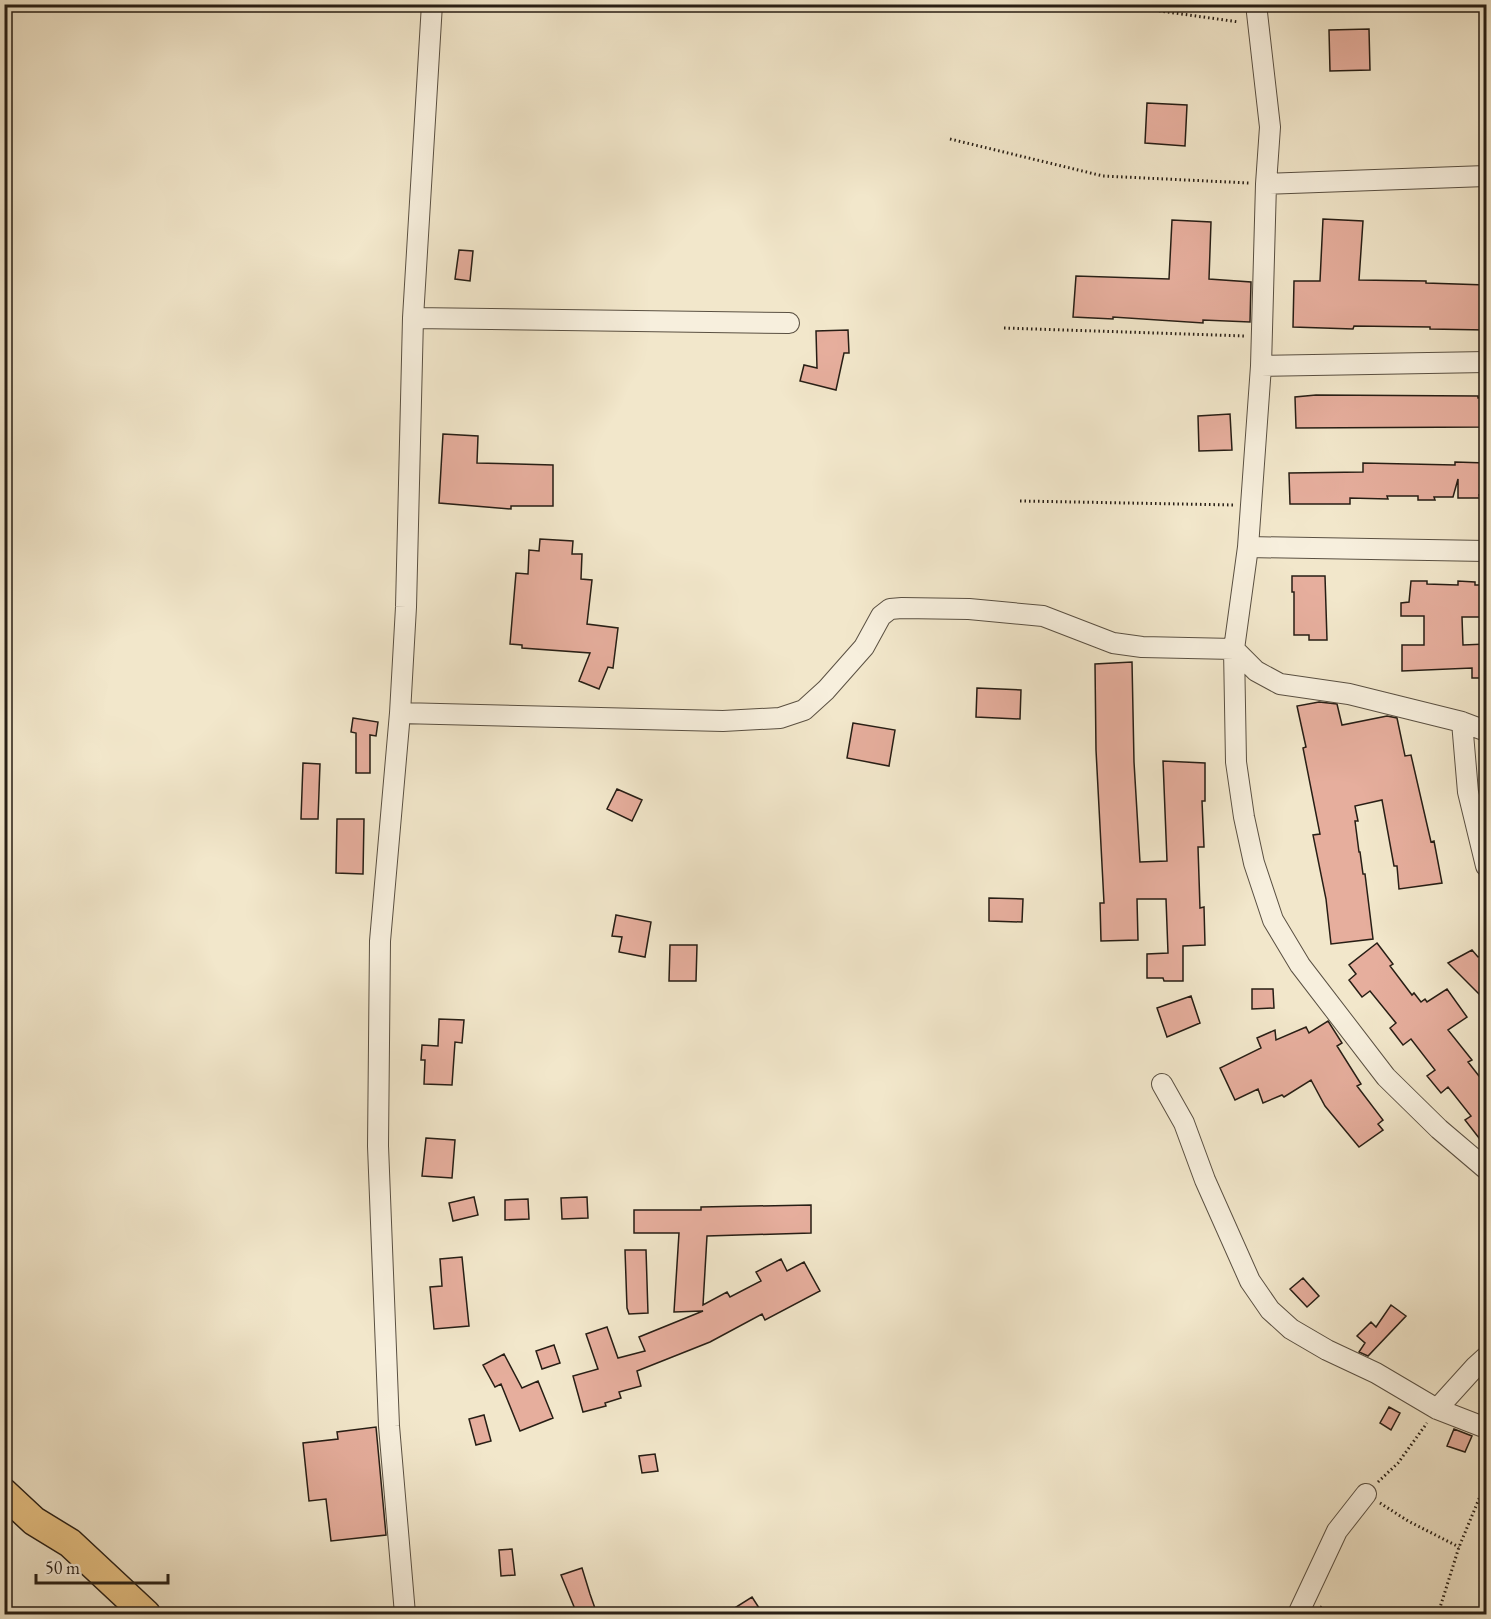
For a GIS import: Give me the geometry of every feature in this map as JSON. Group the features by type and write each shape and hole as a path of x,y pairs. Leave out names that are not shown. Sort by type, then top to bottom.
{"highway":[{"path":"4,1493 34,1521 70,1543 146,1614"}],"street":[{"path":"405,1614 389,1426 378,1146 380,941 400,713 406,607 413,318 432,4"},
{"path":"1256,4 1270,127 1266,184 1261,366 1248,547 1234,649 1236,762 1242,806 1254,863 1273,920 1300,965 1386,1077 1439,1129 1486,1168"},
{"path":"1266,184 1486,176"},
{"path":"413,318 789,323"},
{"path":"1261,366 1486,362"},
{"path":"1248,547 1486,551"},
{"path":"400,713 723,722 780,718 804,710 826,690 864,647 880,616 890,609 969,609 1043,616 1095,638 1113,643 1142,647 1234,649 1256,672 1280,684 1348,694 1462,722 1486,731"},
{"path":"1462,722 1468,792 1486,866"},
{"path":"1162,1084 1184,1123 1205,1180 1250,1281 1270,1310 1291,1329 1327,1350 1376,1373 1437,1409 1486,1428"},
{"path":"1437,1409 1486,1357"},
{"path":"1298,1614 1337,1532 1366,1494"}],"path":[{"path":"1110,4 1257,25"},
{"path":"950,139 1103,176 1266,184"},
{"path":"1004,328 1262,337"},
{"path":"1020,501 1251,506"},
{"path":"1437,1409 1398,1463 1366,1494 1408,1521 1459,1548"},
{"path":"1438,1614 1459,1548 1486,1482"}],"building":[{"path":"1369,29 1370,70 1330,71 1329,30"},
{"path":"1147,103 1187,105 1185,146 1145,143"},
{"path":"1323,219 1363,221 1359,280 1486,285 1486,330 1430,329 1430,327 1354,326 1353,329 1293,327 1294,281 1320,281"},
{"path":"1172,220 1211,222 1209,279 1251,282 1250,322 1203,320 1203,323 1113,317 1113,319 1073,317 1076,276 1169,279"},
{"path":"459,250 473,251 470,281 455,279"},
{"path":"848,330 849,353 844,353 836,390 800,381 804,365 817,368 816,331"},
{"path":"1316,395 1486,397 1486,427 1296,428 1295,397"},
{"path":"1230,414 1232,450 1199,451 1198,416"},
{"path":"443,434 478,436 477,463 553,465 553,506 511,506 511,509 439,503"},
{"path":"1455,462 1486,463 1486,495 1479,495 1480,498 1458,498 1458,479 1453,497 1434,497 1435,500 1418,500 1418,496 1387,496 1388,499 1350,498 1350,504 1290,504 1289,473 1363,472 1363,463 1455,465"},
{"path":"540,539 573,541 572,554 582,554 581,579 592,580 587,624 618,628 613,668 608,667 599,689 579,681 590,653 522,648 522,645 510,644 516,573 528,574 529,550 539,551"},
{"path":"1292,576 1325,576 1327,640 1309,640 1309,635 1294,635"},
{"path":"1411,581 1458,585 1458,581 1486,585 1486,617 1462,617 1463,645 1486,644 1486,678 1472,678 1472,668 1402,671 1402,645 1424,645 1424,616 1401,616 1401,603 1409,602"},
{"path":"1132,662 1134,762 1140,862 1167,861 1163,761 1205,763 1205,801 1202,801 1204,847 1198,847 1200,908 1204,907 1205,945 1183,946 1183,981 1147,978 1147,954 1168,953 1166,899 1137,899 1138,940 1101,941 1100,903 1104,903 1096,750 1095,664"},
{"path":"977,688 1021,690 1020,719 976,717"},
{"path":"1319,702 1337,704 1342,725 1387,716 1397,718 1405,756 1411,755 1431,842 1434,841 1442,883 1399,889 1397,866 1394,866 1382,800 1355,806 1359,852 1363,874 1365,874 1373,939 1331,944 1326,899 1313,835 1320,834 1297,706"},
{"path":"353,718 378,722 376,736 370,735 370,773 356,773 356,733 351,732"},
{"path":"853,723 895,730 889,766 847,758"},
{"path":"303,763 320,764 318,819 301,819"},
{"path":"617,789 642,800 632,821 607,809"},
{"path":"337,819 364,819 363,874 336,873"},
{"path":"989,898 1023,899 1022,922 989,921"},
{"path":"616,915 651,922 645,957 619,952 622,937 612,936"},
{"path":"1377,943 1393,964 1390,966 1412,995 1414,993 1421,1002 1425,999 1427,1002 1447,989 1467,1017 1448,1030 1472,1060 1468,1062 1486,1085 1486,1147 1465,1120 1471,1116 1448,1087 1441,1093 1427,1076 1435,1070 1411,1039 1403,1045 1390,1028 1396,1023 1370,991 1362,997 1349,980 1356,974 1349,965"},
{"path":"670,945 697,945 696,981 669,981"},
{"path":"1472,950 1478,957 1486,955 1486,1001 1448,963"},
{"path":"1252,989 1273,989 1274,1008 1252,1009"},
{"path":"1191,996 1200,1023 1167,1037 1157,1008"},
{"path":"439,1019 464,1020 462,1043 455,1042 452,1085 424,1084 425,1060 421,1060 422,1045 438,1046"},
{"path":"1328,1021 1342,1043 1337,1046 1361,1084 1357,1086 1383,1120 1378,1124 1383,1130 1359,1147 1325,1106 1311,1080 1284,1097 1282,1095 1263,1103 1258,1089 1235,1100 1220,1068 1261,1048 1257,1038 1275,1030 1276,1040 1306,1027 1309,1033"},
{"path":"426,1138 455,1140 452,1178 422,1176"},
{"path":"474,1197 478,1215 453,1221 449,1203"},
{"path":"587,1197 588,1218 562,1219 561,1198"},
{"path":"528,1199 529,1219 505,1220 505,1200"},
{"path":"811,1205 811,1233 707,1236 703,1305 727,1292 730,1297 761,1281 756,1272 781,1259 787,1271 804,1262 820,1291 765,1320 762,1314 710,1342 637,1371 641,1386 619,1392 621,1398 605,1403 606,1406 583,1412 573,1376 598,1369 586,1334 607,1327 618,1358 645,1351 639,1337 703,1311 674,1312 679,1233 634,1233 634,1210 701,1210 701,1207"},
{"path":"625,1250 646,1250 648,1313 629,1314"},
{"path":"462,1257 469,1326 434,1329 430,1287 442,1286 440,1259"},
{"path":"1303,1278 1319,1296 1307,1307 1290,1289"},
{"path":"1391,1305 1406,1316 1368,1356 1359,1352 1365,1343 1357,1336 1371,1322 1376,1327"},
{"path":"554,1345 560,1363 542,1369 536,1351"},
{"path":"504,1354 522,1388 538,1381 553,1418 520,1431 501,1384 495,1387 483,1365"},
{"path":"1389,1407 1400,1413 1391,1430 1380,1423"},
{"path":"484,1415 491,1441 476,1445 469,1419"},
{"path":"376,1427 386,1535 331,1541 326,1499 309,1501 303,1443 338,1439 337,1432"},
{"path":"1454,1429 1472,1436 1465,1452 1447,1446"},
{"path":"655,1454 658,1471 642,1473 639,1456"},
{"path":"512,1549 515,1575 501,1576 499,1550"},
{"path":"582,1568 597,1614 577,1614 561,1575"},
{"path":"752,1597 763,1614 725,1614"}]}
